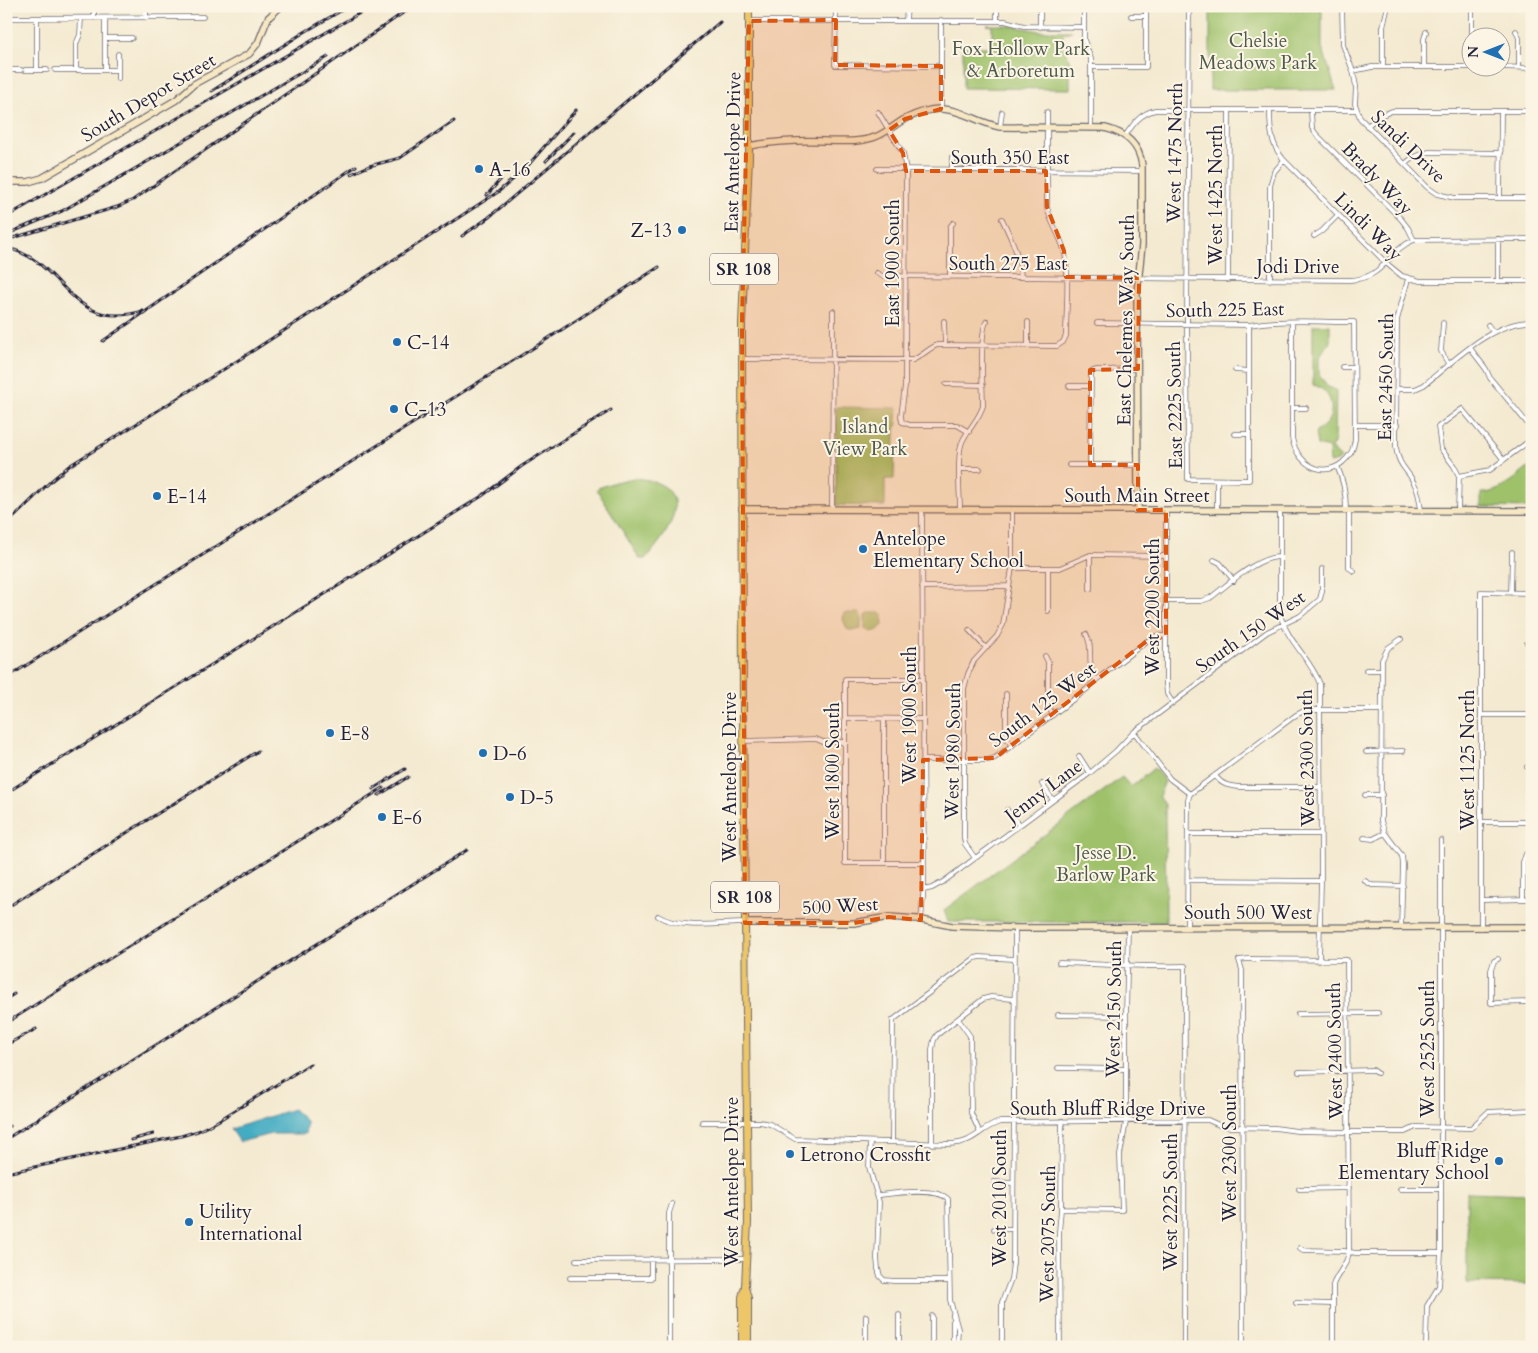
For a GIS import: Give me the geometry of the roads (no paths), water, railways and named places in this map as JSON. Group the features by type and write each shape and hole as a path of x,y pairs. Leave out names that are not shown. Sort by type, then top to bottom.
{"main road":[{"name":"East Antelope Drive","path":"742,509 743,288 749,146 749,6"},
{"name":"West Antelope Drive","path":"742,509 748,1222 745,1286 748,1298 748,1347"},
{"name":"West Antelope Drive","path":"742,1347 742,1297 745,1286"}],"street":[{"path":"94,6 94,18"},
{"path":"146,6 146,18"},
{"name":"South Depot Street","path":"6,182 28,182 42,178 176,100 194,84 246,56 256,46 270,16 281,6"},
{"path":"836,6 835,64 941,66"},
{"path":"906,6 906,20"},
{"path":"997,6 997,20"},
{"path":"1040,6 1040,27"},
{"path":"1084,6 1084,40 1090,53 1091,67 1091,128"},
{"path":"1091,67 1146,67 1146,6"},
{"path":"1189,6 1317,6"},
{"name":"West 1475 North","path":"1187,300 1189,6"},
{"path":"1342,6 1343,45 1353,71 1356,86 1356,110"},
{"path":"1383,67 1383,27 1388,6"},
{"path":"1472,6 1472,28"},
{"path":"1131,16 1146,16"},
{"path":"6,18 203,17"},
{"path":"37,18 37,70"},
{"path":"76,70 76,44 80,35 81,18"},
{"path":"105,18 105,70"},
{"path":"940,109 941,20"},
{"path":"749,21 1005,20 1024,26 1084,27"},
{"path":"1516,31 1519,38 1519,68"},
{"path":"1424,67 1424,39 1426,32"},
{"path":"105,38 132,38"},
{"path":"118,54 118,79"},
{"path":"1353,71 1367,67 1460,67"},
{"path":"1510,68 1532,68"},
{"path":"6,70 47,70"},
{"path":"55,70 118,70"},
{"path":"749,146 794,140 858,141 872,138 889,130 905,119 927,111 940,109 962,112 989,125 1000,127 1105,128 1125,136"},
{"name":"Sandi Drive","path":"1125,136 1135,122 1145,113 1155,110 1356,110 1367,126 1427,187 1445,197 1532,198"},
{"name":"West 1425 North","path":"1228,280 1229,110"},
{"path":"1367,126 1392,110 1528,111 1532,113"},
{"name":"Lindi Way","path":"1270,111 1273,144 1284,160 1386,263 1402,276 1420,281 1532,281"},
{"name":"Brady Way","path":"1311,111 1312,128 1316,134 1401,219 1414,240 1532,239"},
{"path":"1500,198 1501,111"},
{"name":"East 1900 South","path":"878,112 903,154 906,170 905,386 902,422 910,425 956,425 969,432"},
{"path":"1000,127 1002,112"},
{"path":"743,359 913,360 937,345 1057,346 1063,342 1066,336 1066,277 1064,250 1047,207 1047,112"},
{"name":"East Chelemes Way South","path":"1125,136 1139,152 1142,171 1142,235 1137,293 1138,510"},
{"path":"1405,164 1412,158 1430,152 1500,153"},
{"path":"952,157 952,171"},
{"path":"1270,280 1270,186 1274,172 1284,160"},
{"name":"South 350 East","path":"878,169 1142,171"},
{"path":"1314,236 1322,231 1338,214"},
{"path":"1002,219 1018,254 1020,277"},
{"path":"950,277 950,227 953,223"},
{"path":"1498,239 1498,281"},
{"name":"Jodi Drive","path":"1168,280 1359,280 1372,275 1404,245 1414,240"},
{"name":"South 275 East","path":"878,273 882,276 1139,278 1168,280"},
{"name":"East 2450 South","path":"1408,279 1396,320 1397,455 1404,470 1414,481 1419,493 1422,510"},
{"name":"East 2225 South","path":"1187,300 1188,479 1216,480"},
{"path":"832,509 833,311"},
{"path":"944,321 945,345"},
{"path":"960,510 961,445 980,415 983,406 982,346 984,324 986,321"},
{"path":"1028,322 1028,346"},
{"name":"South 225 East","path":"1097,324 1249,325 1266,322 1354,322 1354,367"},
{"path":"1292,322 1292,438 1294,449 1299,458 1316,468 1337,466 1351,453 1355,439 1354,367 1342,367"},
{"path":"1396,389 1414,389 1419,387 1493,332 1513,324 1532,322"},
{"path":"1443,323 1441,351 1449,365"},
{"path":"1216,510 1216,480 1249,480 1249,325"},
{"path":"1488,325 1493,332"},
{"path":"1470,348 1486,369 1490,378 1532,429"},
{"path":"1090,465 1091,372 1096,370 1138,369"},
{"path":"1235,370 1249,370"},
{"path":"946,384 983,385"},
{"path":"1069,386 1090,386"},
{"path":"1292,408 1306,408"},
{"path":"1458,511 1459,476 1442,448 1438,427 1462,409 1504,460"},
{"path":"1355,425 1397,425"},
{"path":"1235,434 1249,434"},
{"path":"1459,476 1490,470 1532,439"},
{"path":"1069,465 1138,465"},
{"path":"1337,466 1346,493 1349,568 1354,571"},
{"path":"960,469 980,468"},
{"name":"South Main Street","path":"742,509 1532,511"},
{"name":"West 1900 South","path":"921,920 924,890 922,509"},
{"name":"West 1980 South","path":"975,858 965,844 964,838 964,689 974,661 997,636 1003,625 1012,568 1012,510"},
{"name":"West 2200 South","path":"1166,510 1166,685 1167,694 1173,703"},
{"name":"West 2300 South","path":"1243,1347 1244,1128 1242,970 1239,960 1319,961 1321,881 1320,684 1315,670 1293,644 1280,614 1280,510"},
{"path":"1512,552 1511,593 1532,593"},
{"path":"1012,568 1060,568 1090,555 1166,556"},
{"path":"1090,555 1090,589"},
{"path":"1166,601 1201,601 1210,598 1259,562 1270,557 1280,557"},
{"path":"1214,560 1220,563 1234,580"},
{"path":"1048,568 1048,611"},
{"name":"South 150 West","path":"1173,703 1267,632 1300,616 1320,599 1322,569"},
{"path":"922,587 1009,586"},
{"name":"West 1125 North","path":"1481,928 1481,592 1511,593"},
{"path":"969,630 986,648"},
{"path":"1086,634 1090,640 1090,671 1096,680"},
{"name":"South 125 West","path":"923,760 964,761 995,758 1087,689 1147,640 1156,636 1166,636"},
{"path":"1401,639 1388,648 1382,660 1381,821 1385,833 1402,856 1402,928"},
{"path":"1045,656 1048,662 1048,706 1053,715"},
{"path":"1366,670 1382,670"},
{"name":"West 1800 South","path":"884,862 846,863 846,679 923,679"},
{"path":"1006,694 1006,736 1012,746"},
{"name":"Jenny Lane","path":"924,890 938,885 1019,826 1090,772 1116,751 1134,732 1173,703"},
{"path":"1188,926 1188,800 1190,794 1296,715 1306,710 1382,710"},
{"path":"1481,715 1532,715"},
{"path":"846,718 923,719"},
{"path":"884,719 884,862 924,863"},
{"path":"1134,732 1170,779 1190,794"},
{"path":"743,741 816,739 823,742 846,742"},
{"path":"1366,752 1403,751"},
{"path":"1079,756 1090,772"},
{"path":"1215,775 1227,786 1320,787"},
{"path":"1042,784 1053,800"},
{"path":"1365,795 1382,795"},
{"path":"1007,810 1019,826"},
{"path":"1481,822 1532,822"},
{"path":"1364,838 1373,838 1385,833"},
{"path":"1188,834 1321,834"},
{"name":"West 2525 South","path":"1426,1347 1427,1306 1439,1286 1441,1253 1441,840"},
{"path":"1523,900 1523,862 1526,854"},
{"path":"1188,880 1321,881"},
{"path":"1365,882 1372,886 1403,886"},
{"path":"1481,900 1532,899"},
{"name":"500 West","path":"658,916 672,922 684,924 854,923 888,917 965,927"},
{"name":"South 500 West","path":"965,927 1532,927"},
{"name":"West 2150 South","path":"1061,1209 1122,1210 1120,1155 1126,1122 1126,965 1128,927"},
{"name":"West 2010 South","path":"1002,1347 1002,1302 1012,1273 1015,928"},
{"path":"892,1142 893,1020 974,958 1014,959"},
{"path":"1498,959 1494,961 1491,970 1491,1003 1532,1002"},
{"name":"West 2400 South","path":"1319,961 1347,960 1349,1251 1347,1262 1335,1278 1333,1285 1333,1347"},
{"path":"1059,963 1126,965"},
{"name":"West 2225 South","path":"1126,965 1140,967 1185,966 1183,1121 1184,1347"},
{"path":"932,1144 932,1049 934,1040 941,1032 987,998 1013,999"},
{"path":"1298,1014 1378,1013"},
{"path":"1058,1015 1126,1016"},
{"path":"958,1019 968,1033 970,1040 971,1113 980,1132"},
{"path":"1058,1068 1125,1069"},
{"path":"1299,1072 1373,1070 1377,1074"},
{"name":"South Bluff Ridge Drive","path":"702,1122 760,1122 770,1124 788,1136 795,1138 932,1144 964,1143 993,1124 1000,1122 1208,1120 1225,1127 1349,1132 1405,1132 1416,1127 1471,1128 1485,1113 1492,1111 1532,1110"},
{"name":"West 2075 South","path":"1060,1347 1059,1232 1062,1121"},
{"path":"870,1142 869,1167 872,1180 879,1195 878,1270 881,1277 884,1280 949,1281"},
{"path":"994,1182 1013,1182"},
{"path":"1299,1189 1349,1188"},
{"path":"1400,1189 1441,1189"},
{"path":"879,1195 938,1193 948,1198 950,1212 950,1300 958,1329 957,1347"},
{"path":"669,1347 669,1213 672,1204"},
{"path":"994,1229 1013,1229"},
{"path":"1300,1248 1303,1250 1349,1251 1356,1253 1441,1253"},
{"path":"576,1260 745,1258"},
{"path":"570,1278 651,1278 652,1259"},
{"path":"1296,1303 1332,1304"},
{"path":"953,1314 953,1347"},
{"path":"899,1315 899,1347"},
{"path":"866,1316 866,1347"},
{"path":"932,1316 932,1347"}],"water":[{"path":"293,1109 307,1122 305,1134 271,1134 240,1142 231,1129"}],"railway":[{"path":"212,91 349,6"},
{"path":"6,217 372,6"},
{"path":"6,240 117,207 133,200 413,6"},
{"path":"462,236 488,218 720,22"},
{"path":"12,232 62,211 328,57"},
{"path":"6,525 69,466 237,361 498,192 524,170 576,110"},
{"path":"351,174 369,166 400,158 454,121"},
{"path":"546,161 574,132"},
{"path":"103,341 356,166"},
{"path":"487,195 501,179"},
{"path":"6,248 26,255 42,266 82,304 98,312 118,315 143,311"},
{"path":"6,678 538,345 659,267"},
{"path":"6,793 482,496 522,466 611,410"},
{"path":"6,908 258,751"},
{"path":"373,789 405,769"},
{"path":"379,795 408,777"},
{"path":"6,1023 383,788"},
{"path":"6,1139 467,850"},
{"path":"6,999 14,994"},
{"path":"6,1045 36,1029"},
{"path":"6,1173 198,1131 216,1122 310,1064"},
{"path":"6,1130 9,1126"},
{"path":"131,1140 153,1134"}],"place":[{"name":"A-16","path":"479,169"},
{"name":"Z-13","path":"682,230"},
{"name":"C-14","path":"397,342"},
{"name":"C-13","path":"394,409"},
{"name":"E-14","path":"157,496"},
{"name":"Antelope Elementary School","path":"863,549"},
{"name":"E-8","path":"330,733"},
{"name":"D-6","path":"483,753"},
{"name":"D-5","path":"510,797"},
{"name":"E-6","path":"382,817"},
{"name":"Letrono Crossfit","path":"790,1154"},
{"name":"Bluff Ridge Elementary School","path":"1499,1161"},
{"name":"Utility International","path":"189,1222"}],"park label":[{"name":"Chelsie Meadows Park","path":"1258,51"},
{"name":"Fox Hollow Park & Arboretum","path":"1021,59"},
{"name":"Island View Park","path":"865,437"},
{"name":"Jesse D. Barlow Park","path":"1106,863"}]}
